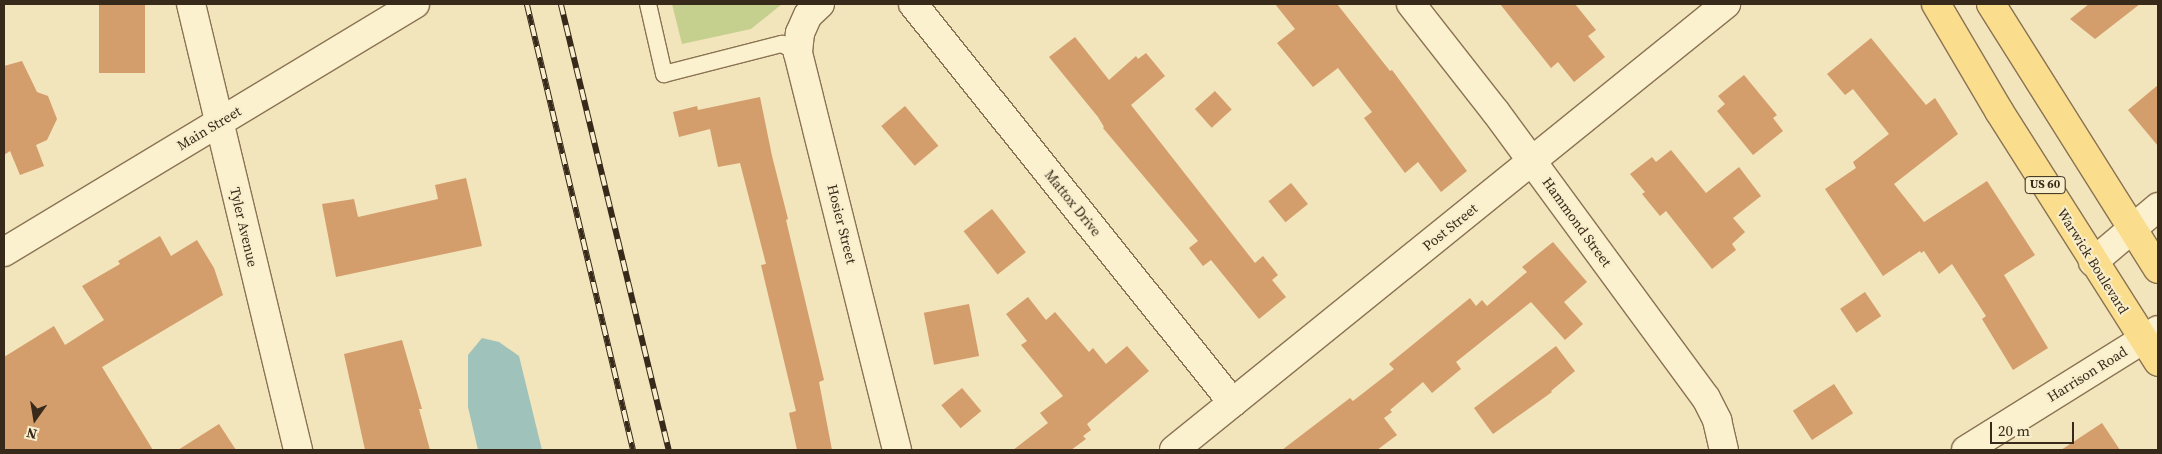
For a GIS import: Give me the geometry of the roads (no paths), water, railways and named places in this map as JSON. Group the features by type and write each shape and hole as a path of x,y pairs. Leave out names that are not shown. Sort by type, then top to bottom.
{"main road":[{"name":"Warwick Boulevard","path":"1936,4 1998,111 2093,262 2150,334 2158,362"},
{"path":"1992,4 2158,269"}],"street":[{"name":"Tyler Avenue","path":"192,4 218,122 298,450"},
{"name":"Main Street","path":"4,252 415,4"},
{"name":"Hosier Street","path":"820,4 808,15 800,33 798,52 898,450"},
{"name":"Mattox Drive","path":"912,4 1233,403"},
{"name":"Hammond Street","path":"1411,4 1532,161 1706,398 1717,420 1724,450"},
{"name":"Post Street","path":"1174,450 1532,161 1720,6"},
{"path":"2093,262 2158,207"},
{"name":"Harrison Road","path":"1966,450 2150,334"}],"lane":[{"path":"648,4 664,74 782,44 798,52"}],"water":[{"path":"482,338 499,342 519,356 542,450 478,450 468,407 468,355"}],"railway":[{"path":"527,4 633,450"},
{"path":"561,4 669,450"}]}
